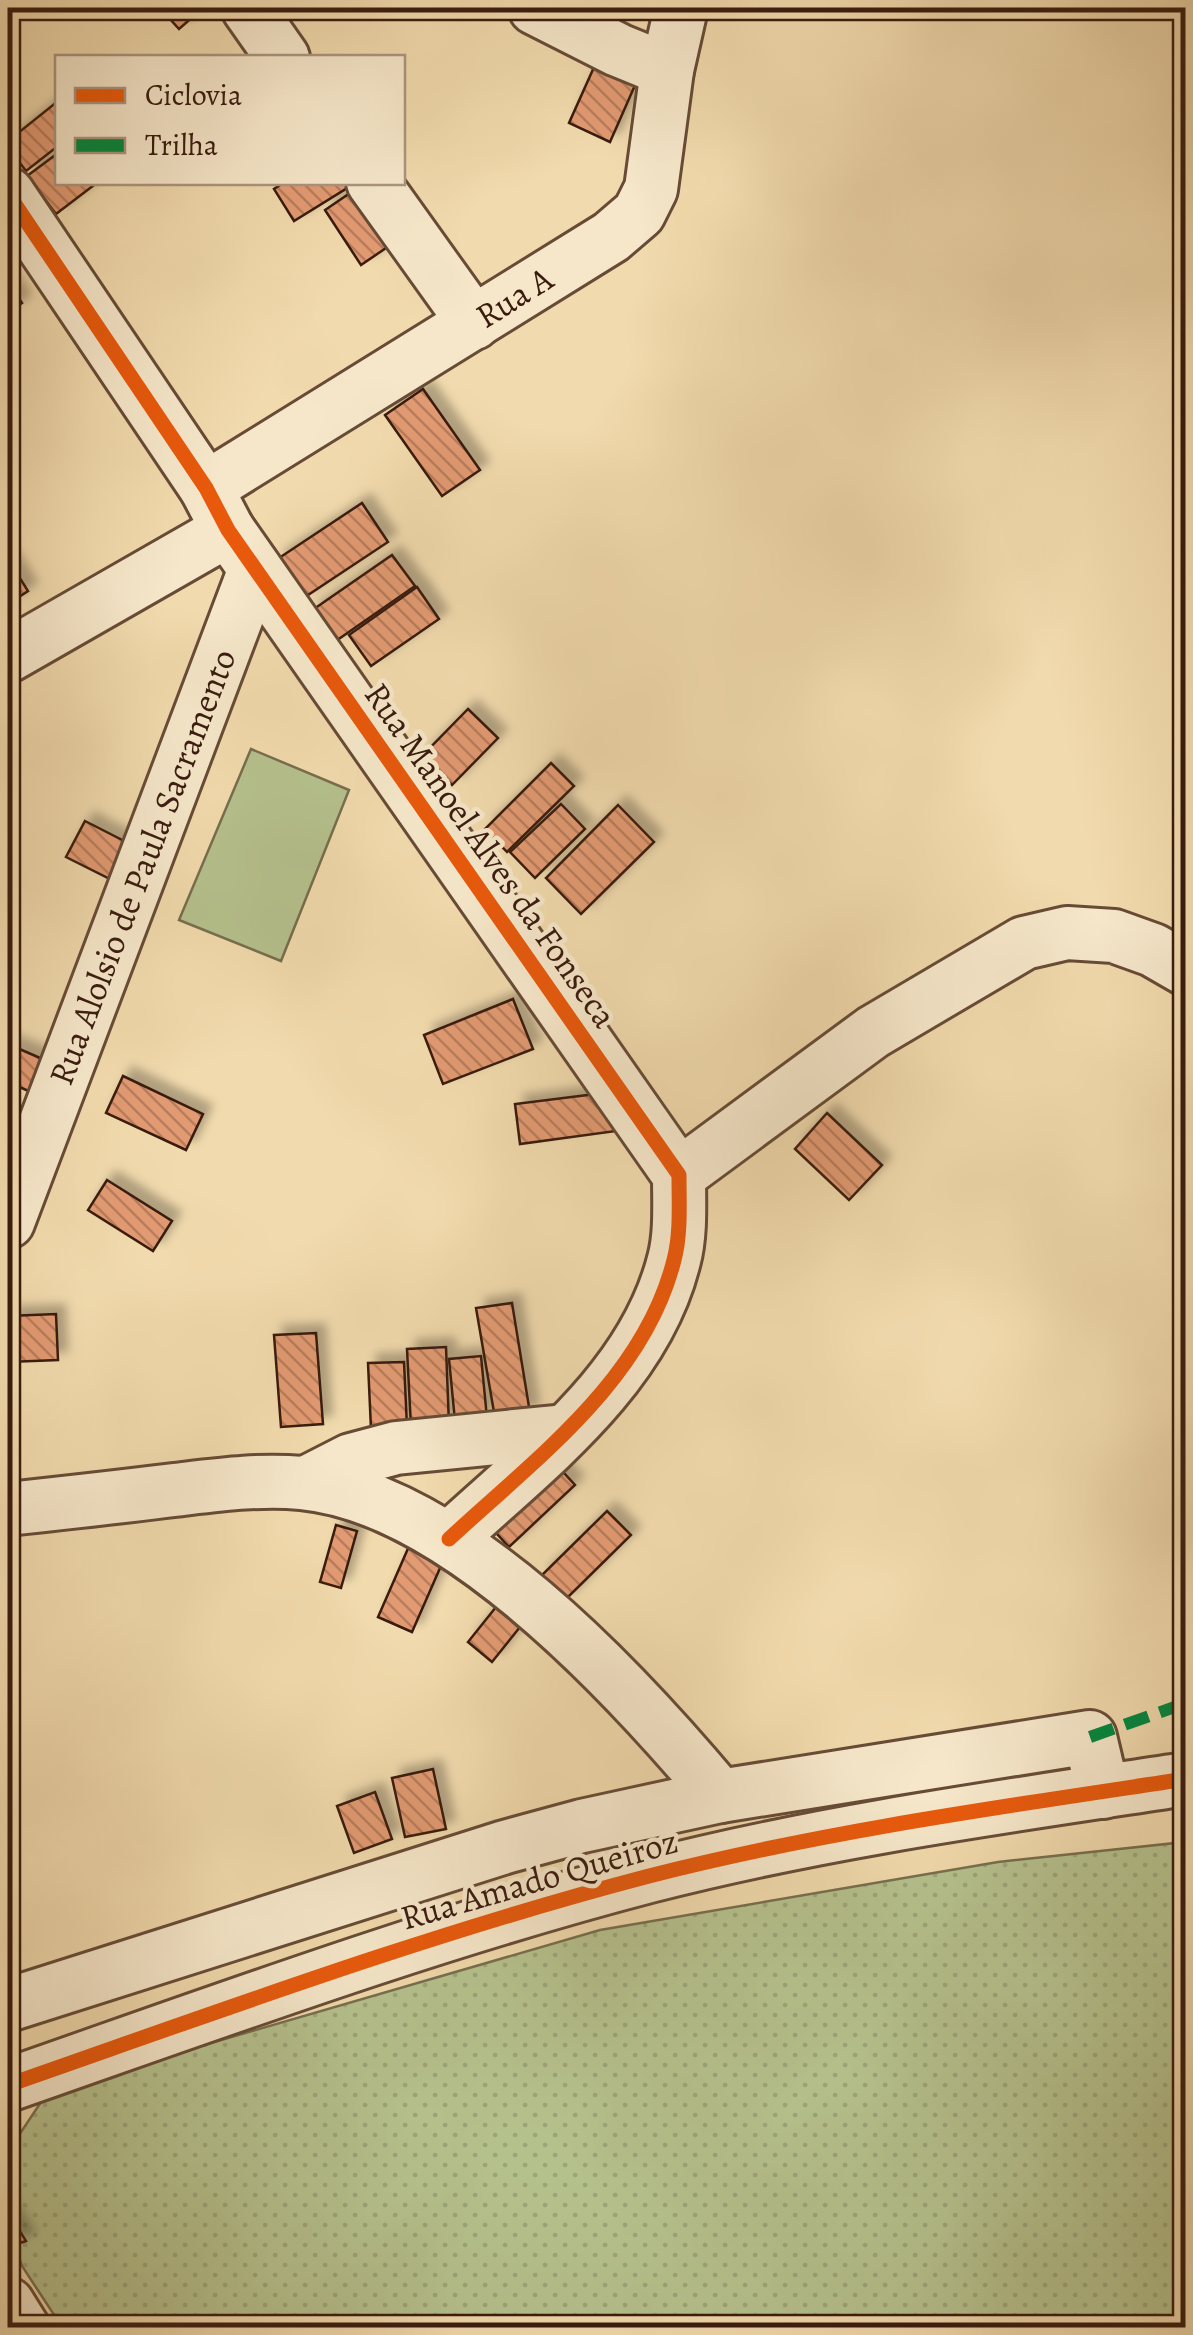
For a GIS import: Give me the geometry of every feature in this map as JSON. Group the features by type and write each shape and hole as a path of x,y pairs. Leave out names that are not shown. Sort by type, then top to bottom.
{"street":[{"path":"248,8 281,55"},
{"path":"535,8 667,70"},
{"name":"Rua A","path":"8,656 229,529 474,322 611,236 639,213 651,190 667,70 682,8"},
{"path":"375,185 474,322"},
{"name":"Rua Manoel Alves da Fonseca","path":"8,194 229,529 679,1176"},
{"name":"Rua Alolsio de Paula Sacramento","path":"8,1222 229,529"},
{"path":"449,1539 565,1431 620,1370 661,1300 675,1256 679,1176 874,1032 1024,944 1066,934 1114,936 1153,950 1186,969"},
{"path":"306,1483 351,1460 396,1448 565,1431"},
{"path":"8,1509 256,1481 306,1483 397,1510 449,1539 590,1652 720,1796"},
{"name":"Rua Amado Queiroz","path":"8,2005 506,1847 720,1796 1090,1738 1102,1792"},
{"name":"Rua Amado Queiroz","path":"8,2085 398,1949 651,1876 869,1830 1186,1780"},
{"path":"8,2304 23,2328"}],"green space":[{"path":"251,749 349,790 281,961 179,920"},
{"path":"1185,1842 1185,2327 62,2327 22,2266 8,2227 8,2160 17,2138 49,2090 600,1930 998,1862"}],"building":[{"path":"160,8 203,8 179,29"},
{"path":"595,65 636,83 610,142 569,123"},
{"path":"55,103 55,148 26,171 8,147 8,141"},
{"path":"55,155 55,185 94,185 56,214 27,176"},
{"path":"280,185 352,185 294,221 274,189"},
{"path":"353,191 389,246 361,265 325,210"},
{"path":"8,282 22,303 8,313"},
{"path":"423,389 480,470 442,496 385,415"},
{"path":"362,503 388,542 302,599 276,560"},
{"path":"392,555 415,586 333,643 311,611"},
{"path":"8,559 28,591 8,604"},
{"path":"417,587 439,619 371,666 349,635"},
{"path":"468,709 498,738 452,785 422,756"},
{"path":"551,763 574,786 507,852 485,829"},
{"path":"561,804 585,829 535,878 510,852"},
{"path":"618,805 654,842 581,914 546,878"},
{"path":"85,821 130,844 112,880 66,857"},
{"path":"513,999 533,1049 443,1084 424,1035"},
{"path":"8,1044 47,1061 33,1093 8,1082"},
{"path":"123,1076 203,1114 186,1150 106,1113"},
{"path":"612,1092 616,1131 520,1144 515,1104"},
{"path":"827,1113 882,1165 849,1200 795,1149"},
{"path":"107,1180 172,1221 153,1251 88,1210"},
{"path":"512,1303 530,1413 495,1418 476,1308"},
{"path":"56,1314 58,1360 8,1362 8,1316"},
{"path":"316,1333 323,1424 281,1427 274,1335"},
{"path":"446,1347 449,1425 411,1427 407,1349"},
{"path":"481,1356 487,1418 455,1421 449,1359"},
{"path":"404,1362 407,1427 371,1429 368,1363"},
{"path":"553,1461 575,1485 509,1547 486,1522"},
{"path":"607,1511 631,1535 564,1601 540,1577"},
{"path":"336,1525 357,1531 341,1588 320,1582"},
{"path":"410,1544 444,1559 412,1632 378,1617"},
{"path":"500,1602 524,1622 492,1662 468,1642"},
{"path":"433,1769 446,1829 405,1837 392,1778"},
{"path":"375,1792 392,1839 354,1853 337,1806"},
{"path":"8,2212 26,2241 8,2247"}],"marked path":[{"path":"1090,1737 1186,1703"}],"cycle path":[{"path":"8,194 206,488 228,530 679,1175 679,1229 674,1260 659,1303 638,1343 582,1415 449,1539"},
{"path":"8,2085 406,1948 649,1876 849,1833 1186,1779"}]}
